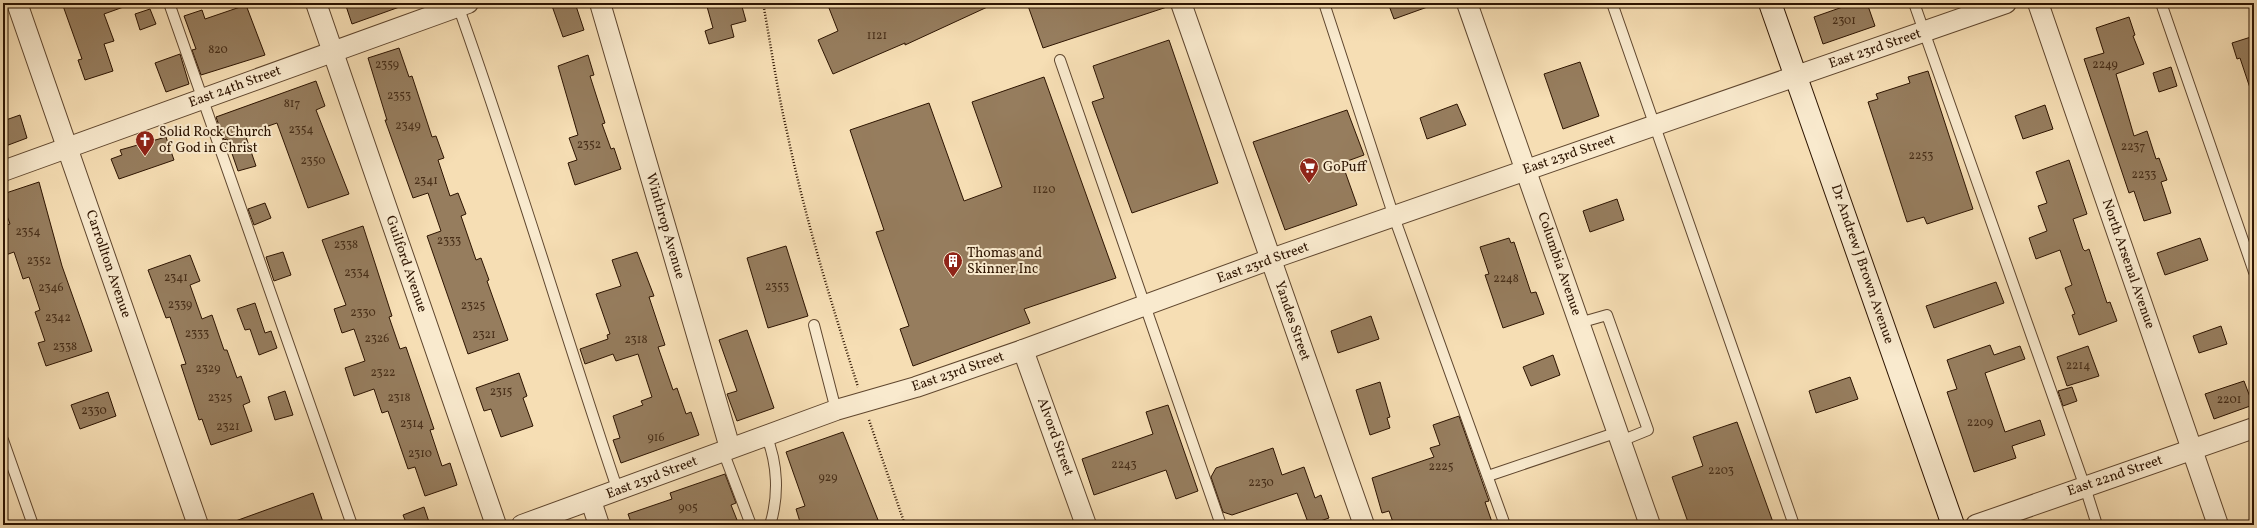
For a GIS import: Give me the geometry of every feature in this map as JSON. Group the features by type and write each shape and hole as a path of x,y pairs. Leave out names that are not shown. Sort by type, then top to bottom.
{"main road":[{"name":"Dr Andrew J Brown Avenue","path":"1770,3 1953,525"}],"street":[{"name":"Carrollton Avenue","path":"16,3 68,148 198,525"},
{"name":"Guilford Avenue","path":"316,3 496,525"},
{"name":"Winthrop Avenue","path":"600,3 726,449"},
{"name":"Yandes Street","path":"1181,3 1364,525"},
{"name":"Columbia Avenue","path":"1467,3 1650,525"},
{"name":"East 23rd Street","path":"522,525 591,501 726,449 836,410 916,387 1024,350 1271,260 2006,3"},
{"name":"North Arsenal Avenue","path":"2038,3 2218,525"},
{"name":"East 24th Street","path":"3,171 333,52 461,4"},
{"name":"Alvord Street","path":"1024,350 1086,525"},
{"name":"East 22nd Street","path":"1976,525 2254,428"},
{"path":"591,501 599,525"}],"lane":[{"path":"169,3 352,525"},
{"path":"1324,3 1394,217 1505,525"},
{"path":"1612,3 1794,525"},
{"path":"1914,3 2085,487 2097,525"},
{"path":"2161,3 2254,272"},
{"path":"461,4 550,277 580,378 618,490"},
{"path":"1060,60 1221,525"},
{"path":"1488,476 1619,437 1648,430 1607,315 1580,323"},
{"path":"814,325 836,410"},
{"path":"766,435 776,473 774,510 770,525"},
{"path":"3,440 33,525"},
{"path":"726,449 751,525"}],"path":[{"path":"763,3 777,85 798,179 825,284 859,392"},
{"path":"867,413 905,525"}],"building":[{"path":"62,3 129,3 129,5 104,14 114,41 104,44 113,71 85,80 78,60 82,59"},
{"path":"345,3 405,3 405,5 352,24"},
{"path":"551,3 575,3 584,30 563,37"},
{"path":"706,3 741,3 746,21 731,25 734,37 709,44 705,31 713,28"},
{"path":"827,3 996,3 905,45 905,43 833,74 818,40 838,31"},
{"path":"1027,3 1170,3 1170,6 1043,48"},
{"path":"1388,3 1433,3 1433,5 1394,19"},
{"path":"1854,3 1867,3 1875,26 1823,44 1814,17"},
{"path":"246,5 265,55 201,75 192,50 196,49 184,16 202,10 205,19"},
{"path":"150,9 156,24 140,30 135,14"},
{"path":"2129,17 2135,35 2133,36 2144,64 2116,74 2134,136 2147,131 2156,159 2159,158 2167,180 2161,182 2171,213 2144,221 2134,191 2129,193 2084,59 2104,53 2096,28"},
{"path":"2254,36 2254,94 2252,94 2240,58 2237,59 2232,43"},
{"path":"1169,40 1218,183 1132,213 1092,102 1104,98 1093,66"},
{"path":"399,48 409,77 412,76 432,137 436,136 444,158 438,160 450,196 458,193 466,214 461,216 476,260 481,258 489,280 487,281 508,340 468,354 427,236 441,231 428,193 413,198 385,120 387,120 368,58"},
{"path":"180,54 189,84 166,92 155,63"},
{"path":"588,55 594,75 590,76 605,123 602,124 611,149 614,148 621,169 575,185 568,163 577,160 569,138 578,135 558,66"},
{"path":"1580,62 1599,116 1563,129 1544,74"},
{"path":"2171,67 2177,86 2159,92 2153,73"},
{"path":"1928,71 1973,209 1927,224 1924,217 1907,222 1868,102 1878,99 1876,94 1910,83 1908,77"},
{"path":"1044,77 1116,278 1024,309 1030,323 913,366 900,329 909,326 876,232 884,230 850,130 929,103 964,201 1002,187 972,102"},
{"path":"316,81 325,106 316,110 349,194 308,208 277,123 245,134 256,166 238,171 227,139 224,140 216,117"},
{"path":"1457,104 1466,125 1427,139 1420,118"},
{"path":"2045,105 2053,129 2023,139 2015,116"},
{"name":"GoPuff","path":"1347,110 1364,155 1342,163 1357,205 1285,230 1253,142"},
{"path":"20,115 27,138 3,147 3,121"},
{"name":"Solid Rock Church of God in Christ","path":"166,137 174,160 119,179 111,159 122,155 120,150"},
{"path":"2069,160 2087,214 2073,219 2083,249 2085,251 2089,249 2107,303 2110,302 2117,321 2079,335 2072,315 2075,314 2065,288 2072,285 2060,250 2036,259 2029,238 2047,231 2038,206 2047,203 2036,172"},
{"path":"39,182 62,266 92,351 46,366 38,343 45,341 35,312 40,310 29,277 23,279 14,252 3,256 3,226 10,224 3,205 3,194"},
{"path":"1617,199 1624,220 1590,232 1583,211"},
{"path":"265,203 271,218 254,225 248,209"},
{"path":"363,226 392,316 389,317 400,349 406,347 434,429 430,430 442,466 450,463 457,485 425,496 415,467 408,469 388,411 382,413 374,389 354,396 345,368 365,361 354,329 342,333 334,309 346,305 322,240"},
{"path":"1509,238 1511,243 1514,242 1531,293 1536,292 1544,314 1503,328 1485,275 1489,274 1480,247"},
{"path":"2200,238 2208,260 2165,275 2157,253"},
{"path":"786,246 808,316 768,328 747,258"},
{"path":"283,252 291,275 274,281 266,257"},
{"path":"637,252 654,296 649,297 665,345 658,347 673,390 677,388 686,414 691,412 699,435 621,463 613,440 620,438 613,416 643,405 641,401 652,397 638,354 616,361 613,354 585,364 580,349 608,339 607,335 610,334 596,294 621,286 612,260"},
{"path":"190,255 200,281 190,285 202,319 212,315 224,350 227,350 237,378 241,376 250,402 243,405 252,431 211,445 202,419 199,420 181,365 186,364 170,317 166,318 148,270"},
{"path":"1996,282 2004,303 1934,328 1926,306"},
{"path":"255,303 265,333 271,331 277,348 259,355 250,329 245,330 237,309"},
{"path":"1371,316 1379,339 1338,353 1331,331"},
{"path":"2221,326 2227,344 2199,353 2193,336"},
{"path":"747,330 774,408 737,421 727,394 737,391 719,340"},
{"path":"1990,345 1994,355 2020,346 2025,359 1985,373 2005,432 2040,420 2045,435 2012,446 2016,458 1974,472 1947,392 1957,389 1947,360"},
{"path":"2088,346 2099,376 2067,386 2057,357"},
{"path":"1553,355 1560,375 1531,386 1523,367"},
{"path":"519,373 527,396 523,398 533,426 501,437 491,409 484,411 476,388"},
{"path":"1850,377 1858,399 1816,413 1809,391"},
{"path":"2244,381 2253,405 2214,419 2205,394"},
{"path":"1380,382 1390,417 1387,418 1390,428 1370,435 1356,390"},
{"path":"2072,387 2077,401 2063,406 2058,391"},
{"path":"285,391 293,415 275,420 268,397"},
{"path":"108,392 116,416 80,429 71,405"},
{"path":"1168,405 1198,491 1176,499 1166,470 1094,495 1082,459 1153,434 1146,412"},
{"path":"1459,416 1489,501 1485,502 1493,525 1394,525 1389,511 1382,513 1372,478 1434,457 1430,448 1440,445 1433,425"},
{"path":"1737,422 1774,525 1689,525 1672,477 1703,466 1693,437"},
{"path":"843,432 880,525 801,525 796,509 805,506 786,452"},
{"path":"1273,448 1282,475 1304,467 1315,498 1321,495 1329,518 1309,525 1297,493 1232,515 1223,512 1211,477 1216,468"},
{"path":"725,474 736,503 731,505 739,525 632,525 628,514 672,499 670,493"},
{"path":"313,493 324,525 230,525 230,523"},
{"path":"424,507 430,525 407,525 403,515"}],"place":[{"name":"Solid Rock Church of God in Christ","path":"145,157"},
{"name":"GoPuff","path":"1309,184"},
{"name":"Thomas and Skinner Inc","path":"953,278"}]}
